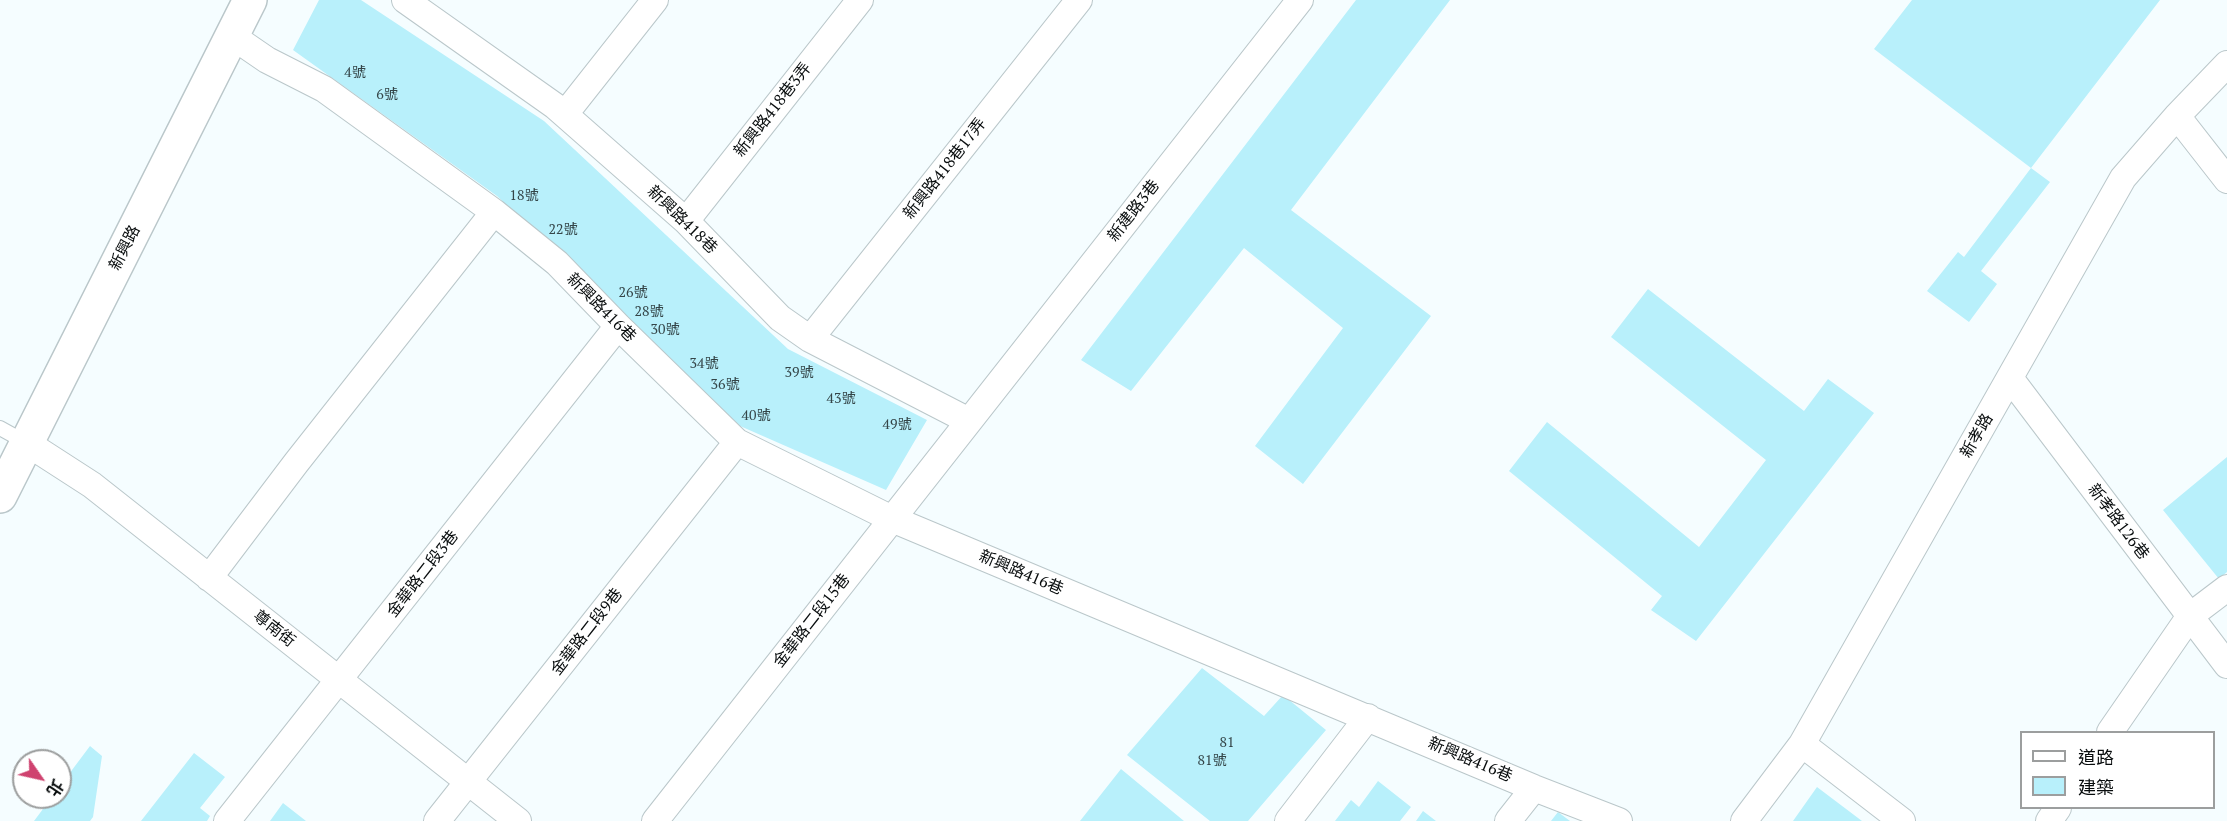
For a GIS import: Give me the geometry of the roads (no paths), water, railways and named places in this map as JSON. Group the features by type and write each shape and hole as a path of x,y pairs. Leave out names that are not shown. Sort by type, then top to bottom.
{"street":[{"name":"新興路","path":"0,496 13,436 250,0"},
{"name":"新興路418巷","path":"405,0 565,114 686,221 780,318 810,339 969,421"},
{"path":"565,114 655,0"},
{"name":"新興路418巷3弄","path":"686,221 860,0"},
{"name":"新興路418巷17弄","path":"810,339 1079,0"},
{"name":"新建路3巷","path":"969,421 1300,0"},
{"name":"新興路416巷","path":"232,36 267,60 324,88 494,212 557,263 737,442 892,519 1534,788 1619,821"},
{"name":"新孝路","path":"1744,821 1802,744 2123,178 2227,64"},
{"path":"2178,116 2227,180"},
{"path":"209,578 304,453 494,212"},
{"name":"金華路二段3巷","path":"227,821 340,681 618,326"},
{"name":"新孝路126巷","path":"2010,378 2227,665"},
{"name":"金華路二段15巷","path":"655,821 969,421"},
{"name":"尊南街","path":"13,436 92,485 518,821"},
{"name":"金華路二段9巷","path":"437,821 737,442"},
{"path":"2111,731 2190,616 2227,588"},
{"path":"1288,821 1368,717"},
{"path":"1802,744 1902,821"},
{"path":"1508,821 1534,788"}]}
